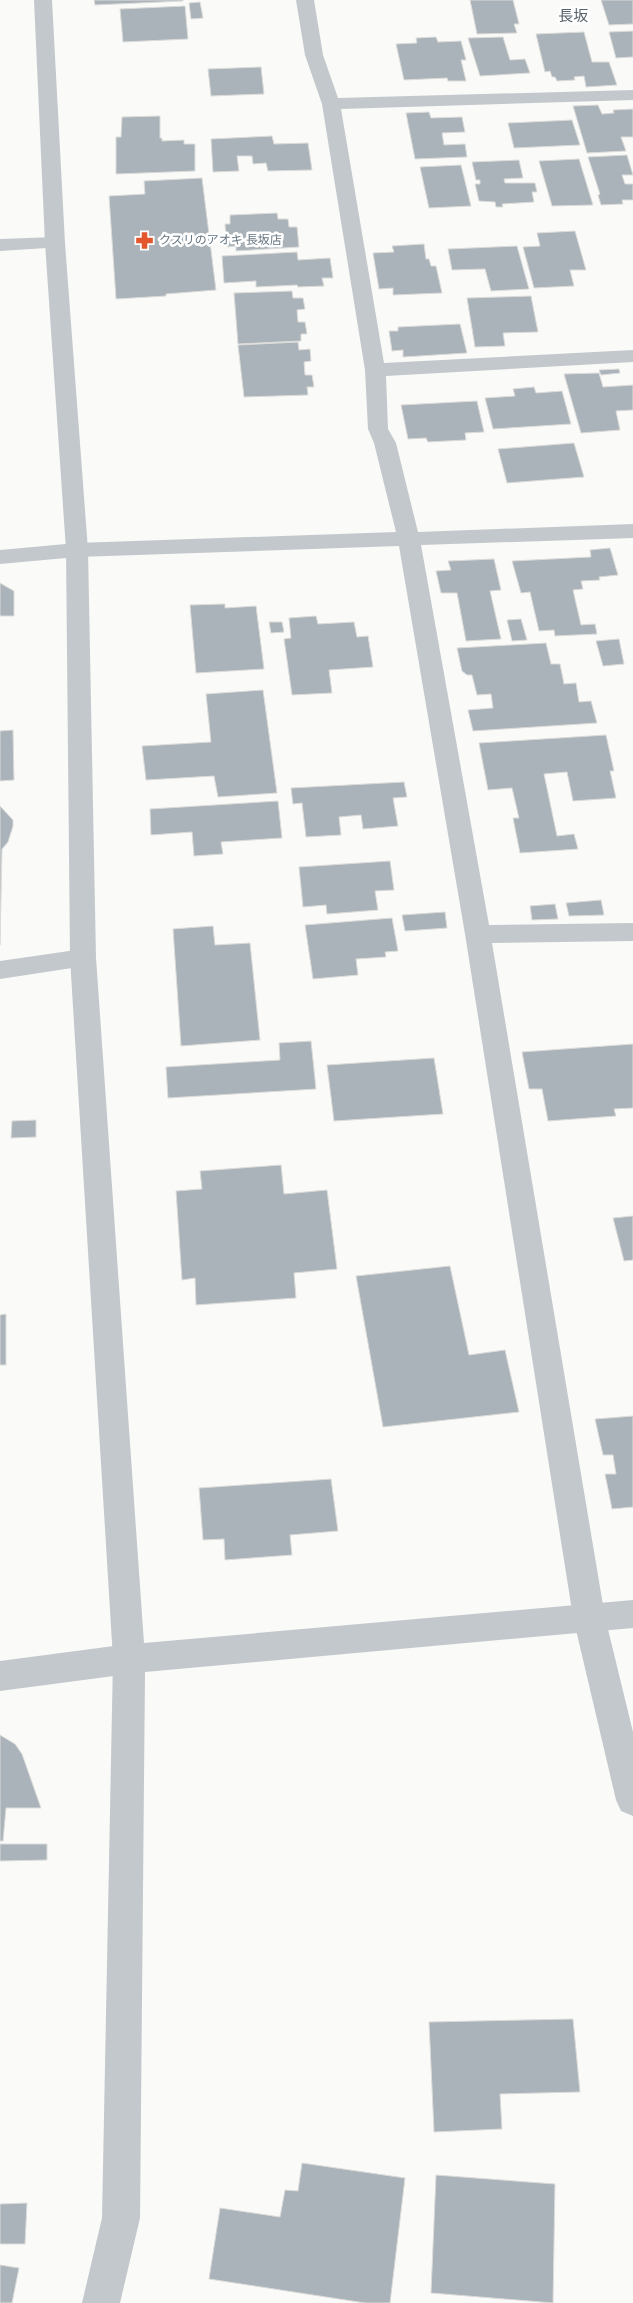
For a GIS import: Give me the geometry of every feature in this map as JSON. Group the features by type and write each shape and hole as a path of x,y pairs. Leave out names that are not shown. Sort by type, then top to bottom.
{"street":[{"path":"43,0 54,243 77,550 82,958 129,1659 121,2218 100,2303"},
{"path":"306,0 314,55 331,104 375,370 378,429 385,443 408,539 478,934 588,1617 633,1800"},
{"path":"331,104 633,95"},
{"path":"0,245 54,243"},
{"path":"375,370 633,356"},
{"path":"0,557 77,550 633,531"},
{"path":"478,934 633,932"},
{"path":"0,970 82,958"},
{"path":"0,1676 129,1659 633,1614"}],"building":[{"path":"94,0 183,0 183,1 95,5"},
{"path":"470,0 513,0 519,24 514,24 517,33 477,34"},
{"path":"601,0 633,0 633,24 609,25"},
{"path":"200,2 203,18 191,19 189,3"},
{"path":"185,6 188,39 123,42 120,9"},
{"path":"633,31 633,57 616,58 609,32"},
{"path":"584,32 592,62 609,62 617,85 586,87 584,76 574,77 575,80 557,81 555,77 552,77 550,71 545,72 536,34"},
{"path":"436,37 438,42 461,41 466,60 461,60 466,81 448,81 447,78 404,80 396,44 417,43 416,38"},
{"path":"503,37 510,60 525,59 530,73 480,76 468,38"},
{"path":"261,67 264,94 211,96 208,69"},
{"path":"598,105 602,114 614,113 613,110 633,109 633,137 621,137 626,151 587,153 573,106"},
{"path":"429,112 431,118 462,117 465,132 442,133 444,145 465,144 467,157 415,159 406,113"},
{"path":"160,116 160,138 162,138 162,141 184,140 184,144 195,144 195,171 116,174 116,137 121,137 122,117"},
{"path":"572,120 580,145 514,148 508,123"},
{"path":"272,136 274,144 308,143 312,170 268,171 266,163 253,164 252,156 237,156 239,171 213,172 211,139"},
{"path":"627,155 633,175 622,175 625,184 633,184 633,200 622,200 623,204 601,205 598,195 600,194 588,157"},
{"path":"579,159 593,205 552,206 539,161"},
{"path":"519,160 523,178 504,179 505,183 535,183 537,192 532,192 534,202 502,204 503,207 496,207 495,202 479,201 475,184 480,184 480,180 476,180 472,162"},
{"path":"461,165 471,206 429,208 420,167"},
{"path":"202,178 216,290 116,299 109,196 145,194 144,181"},
{"path":"277,213 278,219 288,219 289,227 297,227 299,247 236,251 236,246 227,247 225,224 230,224 230,215"},
{"path":"575,231 586,270 570,270 574,286 534,288 523,247 540,246 537,233"},
{"path":"424,244 426,259 429,259 431,266 436,266 442,293 393,295 393,288 379,289 373,253 394,252 392,246"},
{"path":"517,246 529,289 491,291 485,269 452,270 448,249"},
{"path":"297,252 298,260 330,258 333,278 322,278 324,286 256,287 256,281 224,283 222,256"},
{"path":"292,291 293,298 303,298 305,309 297,310 298,322 305,322 307,334 301,334 301,341 238,344 234,293"},
{"path":"531,296 538,332 503,333 505,346 475,347 467,298"},
{"path":"460,324 467,353 403,357 403,350 392,351 389,331 398,331 398,327"},
{"path":"298,342 299,350 310,349 311,361 304,362 305,375 312,375 314,387 307,387 308,395 244,397 238,345"},
{"path":"619,369 620,373 601,375 599,370"},
{"path":"599,373 603,387 633,385 633,410 616,411 620,430 581,433 564,374"},
{"path":"534,387 536,393 562,391 571,424 493,429 485,398 515,396 513,389"},
{"path":"477,401 484,432 465,433 466,440 428,442 426,438 408,439 401,405"},
{"path":"574,443 584,477 507,483 498,449"},
{"path":"610,548 618,575 599,577 600,580 581,581 583,589 573,590 581,625 595,624 597,634 555,636 554,630 539,631 530,592 521,593 512,561 591,557 590,550"},
{"path":"494,559 501,590 490,591 501,639 466,641 457,593 441,593 436,571 451,570 448,561"},
{"path":"0,583 14,591 14,616 0,616"},
{"path":"225,604 225,608 256,606 264,669 196,673 190,605"},
{"path":"316,616 318,624 354,622 357,637 368,636 373,667 329,670 332,693 292,695 284,639 291,638 289,618"},
{"path":"521,619 527,640 512,641 507,620"},
{"path":"269,622 282,622 284,632 271,633"},
{"path":"619,639 624,664 603,666 596,641"},
{"path":"546,643 551,664 560,664 564,684 576,683 579,702 591,701 597,723 473,731 468,710 493,708 491,694 477,695 472,675 467,675 462,671 457,648"},
{"path":"263,690 277,793 218,797 214,776 146,780 142,746 211,742 206,694"},
{"path":"13,730 14,780 0,781 0,731"},
{"path":"606,735 614,771 610,771 616,798 573,801 567,772 544,774 557,836 574,834 578,849 520,853 513,818 519,818 512,788 488,790 479,743"},
{"path":"404,782 407,797 393,798 398,826 363,829 361,815 339,817 341,835 306,837 302,803 293,804 291,788"},
{"path":"278,801 282,838 221,842 223,854 194,856 192,832 151,835 150,809"},
{"path":"0,806 13,820 13,826 8,842 2,849 0,945"},
{"path":"390,861 394,890 375,891 378,910 327,914 326,905 303,907 299,867"},
{"path":"601,900 604,915 569,916 566,903"},
{"path":"555,904 558,919 532,920 530,906"},
{"path":"445,912 447,928 405,931 402,915"},
{"path":"392,918 398,951 385,952 386,957 356,959 358,975 313,979 305,925"},
{"path":"213,926 215,945 250,943 260,1040 181,1046 173,929"},
{"path":"311,1041 316,1089 168,1098 166,1067 280,1060 279,1043"},
{"path":"633,1044 633,1108 614,1109 616,1116 548,1121 542,1089 529,1089 522,1052"},
{"path":"434,1058 443,1114 334,1121 327,1065"},
{"path":"36,1120 36,1137 11,1138 12,1121"},
{"path":"281,1165 284,1194 327,1190 337,1269 294,1273 296,1298 196,1305 195,1278 182,1280 176,1191 202,1189 200,1171"},
{"path":"633,1216 633,1260 624,1261 613,1218"},
{"path":"450,1266 469,1355 505,1350 519,1412 383,1427 356,1276"},
{"path":"6,1314 6,1365 0,1365 0,1315"},
{"path":"633,1416 633,1507 612,1509 605,1474 616,1474 613,1455 603,1455 595,1419"},
{"path":"331,1479 338,1531 290,1535 292,1555 225,1560 224,1539 203,1540 199,1488"},
{"path":"0,1735 15,1744 22,1754 41,1808 6,1808 3,1841 0,1841"},
{"path":"0,1844 47,1844 47,1860 0,1861"},
{"path":"573,2019 580,2092 500,2094 502,2129 434,2132 429,2022"},
{"path":"302,2163 405,2178 390,2303 365,2303 209,2279 220,2208 280,2217 285,2190 298,2191"},
{"path":"436,2175 555,2184 553,2303 431,2293"},
{"path":"27,2203 25,2244 0,2244 0,2204"},
{"path":"0,2265 19,2268 12,2303 0,2303"}],"place":[{"name":"クスリのアオキ 長坂店","path":"145,240"}],"district":[{"name":"長坂","path":"573,16"}]}
